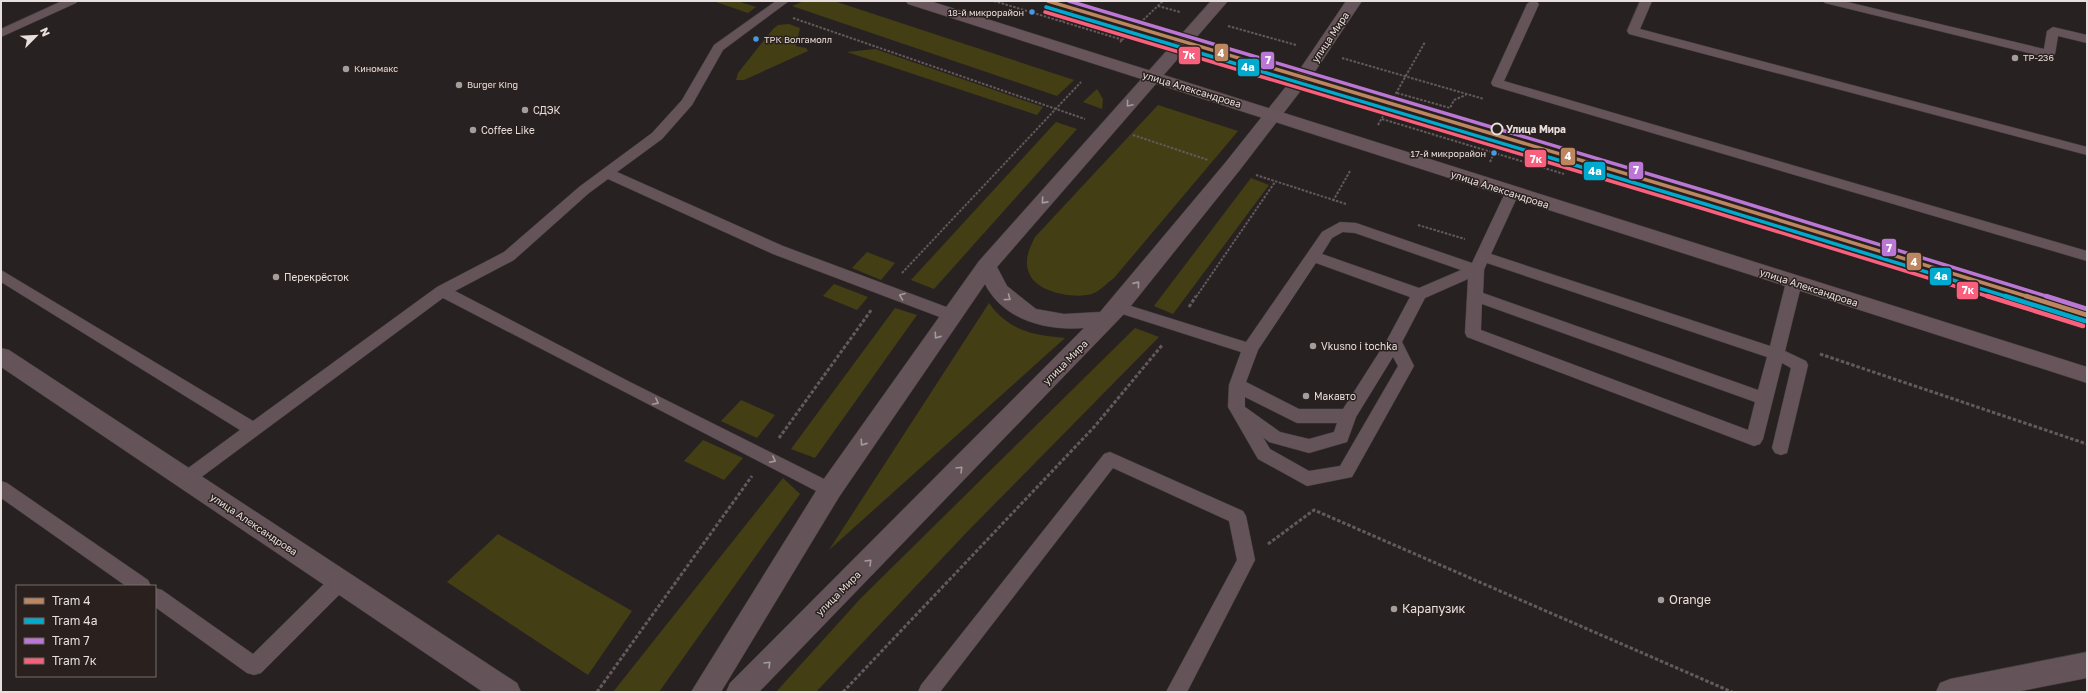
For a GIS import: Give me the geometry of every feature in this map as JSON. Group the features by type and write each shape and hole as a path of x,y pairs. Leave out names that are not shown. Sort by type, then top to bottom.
{"main road":[{"name":"улица Александрова","path":"914,1 1272,114 1512,193 2087,375"}],"street":[{"path":"705,692 830,490 986,266 1152,76 1220,1"},
{"name":"улица Мира","path":"740,692 1113,313 1232,167 1306,72 1354,1"},
{"path":"986,266 999,291 1030,314 1064,322 1113,313"},
{"name":"улица Александрова","path":"1,356 507,692"},
{"path":"1950,692 2087,665"}],"lane":[{"path":"1,33 72,1"},
{"path":"186,479 252,429 442,291 509,256 606,173 657,136 687,102 718,48 783,1"},
{"path":"1646,1 1633,31 2087,151"},
{"path":"1829,1 2049,54 2053,31 2087,39"},
{"path":"1532,4 1497,83 2087,256"},
{"path":"606,173 778,250 951,315"},
{"path":"1512,193 1479,263 1473,333 1754,439 1794,282"},
{"path":"1394,342 1406,366 1346,472 1307,479 1264,454 1236,407 1237,385 1250,349 1327,235 1340,227 1356,228 1479,263 1776,354 1800,365 1781,448"},
{"path":"1313,256 1419,294"},
{"path":"1236,407 1275,437 1309,446 1341,437 1348,416 1394,342 1419,294 1479,263"},
{"path":"1,275 252,429"},
{"path":"442,291 622,385 830,490"},
{"path":"1475,296 1764,399"},
{"path":"1113,313 1176,326 1250,349"},
{"path":"1237,385 1297,416 1348,416"},
{"path":"928,692 1110,459 1237,516 1246,560 1176,692"},
{"path":"1,488 139,585"},
{"path":"156,597 254,666 340,581"}],"path":[{"path":"994,1 1123,40"},
{"path":"1062,21 1082,1"},
{"path":"1120,42 1163,1"},
{"path":"1158,6 1183,13"},
{"path":"770,10 1092,121"},
{"path":"1221,24 1302,47"},
{"path":"1378,125 1407,77 1425,42"},
{"path":"1337,57 1407,77"},
{"path":"596,692 886,290 1081,82"},
{"path":"1397,93 1450,108 1454,100 1467,94"},
{"path":"1382,119 1564,174"},
{"path":"1128,133 1214,162"},
{"path":"1334,201 1350,171"},
{"path":"843,692 1095,426 1162,346 1275,182"},
{"path":"1246,560 1314,510 1732,692"}],"shaded area":[{"path":"713,1 737,1 756,7 748,13"},
{"path":"804,1 834,1 1074,80 1057,96 792,6"},
{"path":"789,24 800,28 796,46 806,48 808,51 744,80 736,80 738,73 773,29 778,25"},
{"path":"875,49 1043,107 1037,115 847,52"},
{"path":"1097,89 1103,99 1102,109 1083,102"},
{"path":"1158,105 1238,131 1114,278 1102,288 1094,293 1078,296 1059,293 1041,286 1034,281 1030,275 1027,265 1029,251 1035,237"},
{"path":"1056,122 1077,129 934,289 911,280"},
{"path":"1251,178 1269,185 1173,314 1154,306"},
{"path":"867,252 895,263 881,280 852,268"},
{"path":"834,284 868,297 857,310 823,296"},
{"path":"989,303 1005,320 1013,326 1032,333 1065,338 829,550"},
{"path":"895,308 917,315 815,458 791,449"},
{"path":"1135,328 1159,337 966,533 816,692 776,692 861,598"},
{"path":"741,400 775,415 757,438 721,421"},
{"path":"703,440 743,458 724,480 684,461"},
{"path":"783,478 800,494 659,692 613,692"},
{"path":"498,534 632,611 588,675 447,582"}],"tram line":[{"name":"4","path":"1048,1 1707,198 2087,315"},
{"name":"7","path":"1069,1 1709,192 2087,309"},
{"name":"4а","path":"1046,7 1705,204 2085,321"},
{"name":"7к","path":"1045,12 1704,209 2083,326"}],"place":[{"name":"18-й микрорайон","path":"1032,12"},
{"name":"ТРК Волгамолл","path":"756,39"},
{"name":"ТР-236","path":"2015,58"},
{"name":"Киномакс","path":"346,69"},
{"name":"Burger King","path":"459,85"},
{"name":"СДЭК","path":"525,110"},
{"name":"Улица Мира","path":"1497,129"},
{"name":"Coffee Like","path":"473,130"},
{"name":"17-й микрорайон","path":"1494,153"},
{"name":"Перекрёсток","path":"276,277"},
{"name":"Vkusno i tochka","path":"1313,346"},
{"name":"Макавто","path":"1306,396"},
{"name":"Orange","path":"1661,600"},
{"name":"Карапузик","path":"1394,609"}]}
